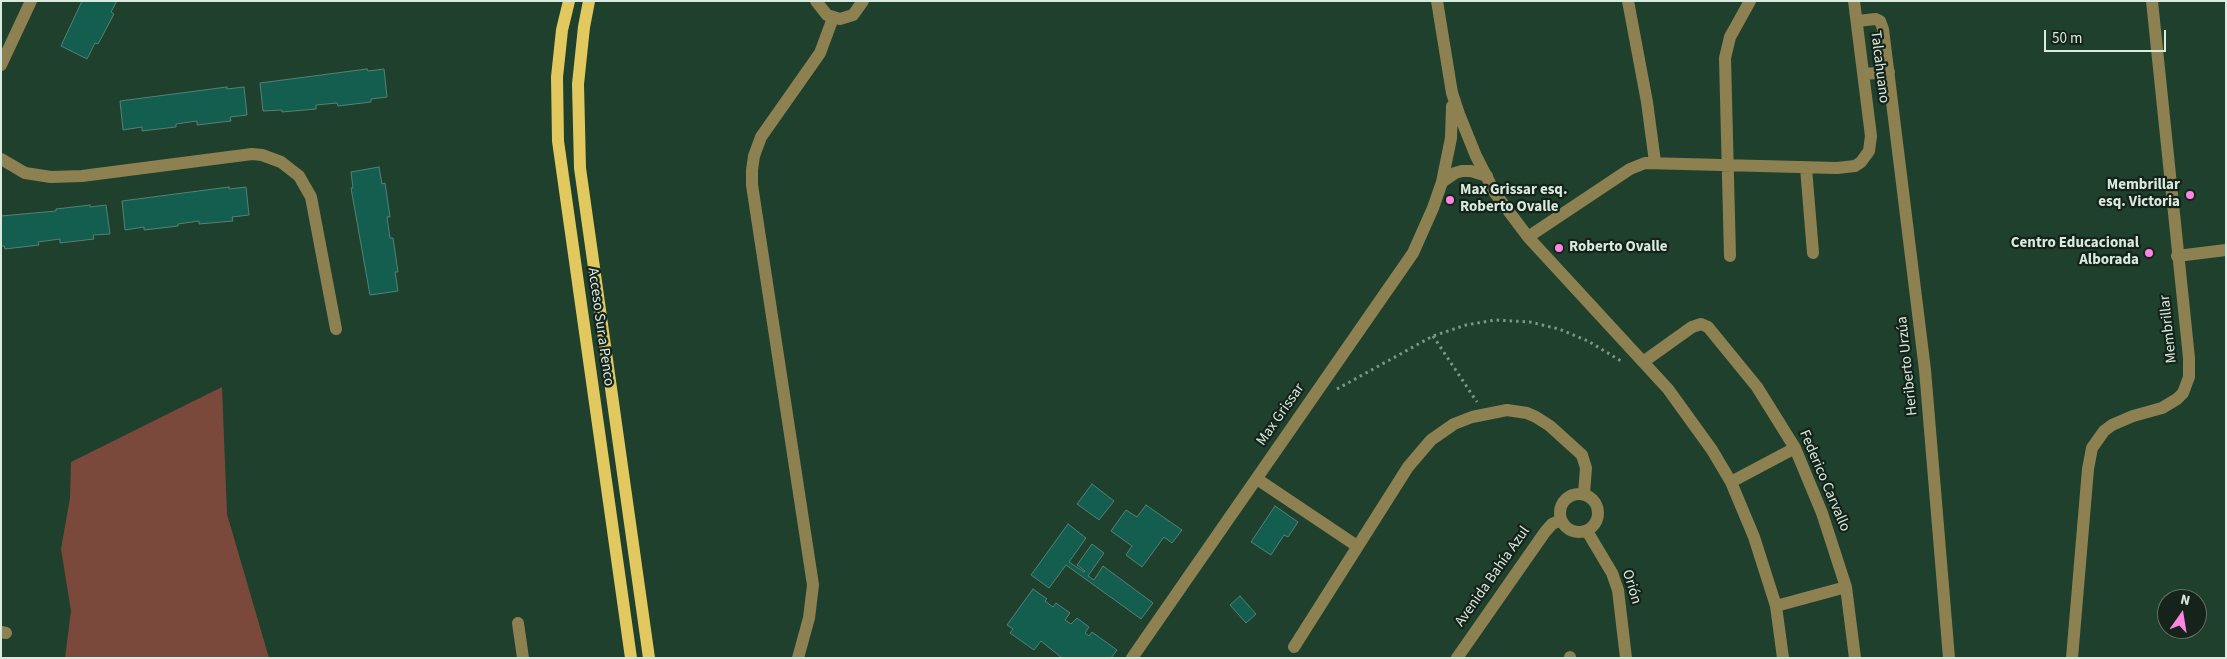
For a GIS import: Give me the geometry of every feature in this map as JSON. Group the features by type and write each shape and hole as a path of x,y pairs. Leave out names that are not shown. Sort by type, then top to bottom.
{"main road":[{"name":"Acceso Sur a Penco","path":"569,1 561,38 557,77 558,141 630,658"},
{"name":"Acceso Sur a Penco","path":"589,1 582,36 578,84 580,168 650,658"}],"street":[{"path":"1,65 31,1"},
{"path":"816,1 822,11 833,18 840,19 853,15 863,1"},
{"path":"1436,1 1452,93 1466,135 1487,176 1505,208 1528,237 1643,362 1691,418 1730,482 1754,537 1776,606 1783,658"},
{"path":"1628,1 1655,162"},
{"path":"1730,256 1725,58 1730,37 1750,1"},
{"name":"Talcahuano","path":"1806,168 1855,166 1870,151 1871,136 1854,1"},
{"name":"Membrillar","path":"2072,658 2088,463 2092,448 2104,431 2112,425 2162,408 2177,399 2183,392 2189,377 2189,358 2152,1"},
{"path":"798,658 812,607 812,576 752,185 752,170 754,156 761,136 814,61 824,43 833,18"},
{"name":"Heriberto Urzúa","path":"1857,21 1871,19 1880,21 1883,29 1925,370 1949,658"},
{"path":"1864,74 1889,72"},
{"name":"Max Grissar","path":"1132,658 1402,271 1422,234 1442,182 1451,138 1452,93"},
{"path":"1,159 25,173 50,177 82,176 246,154 262,155 282,162 299,176 311,197 336,329"},
{"path":"1528,237 1630,169 1645,162 1806,168 1813,253"},
{"path":"1442,182 1455,173 1462,171 1487,176"},
{"path":"2177,256 2226,250"},
{"name":"Federico Carvallo","path":"1643,362 1696,324 1705,325 1757,388 1794,448 1822,513 1846,587 1855,658"},
{"path":"1294,647 1408,467 1440,433 1454,424 1498,411 1517,410 1536,417 1550,426 1577,449 1585,461 1584,494"},
{"path":"1730,482 1794,448"},
{"path":"1257,479 1357,546"},
{"path":"1584,494 1595,502 1598,512 1594,525 1587,531 1572,531 1561,520 1560,511 1563,502 1570,496 1584,494"},
{"name":"Avenida Bahía Azul","path":"1456,658 1544,532 1552,524 1561,520"},
{"name":"Orión","path":"1587,531 1612,573 1618,590 1626,658"},
{"path":"1776,606 1846,587"},
{"path":"518,624 523,658"}],"path":[{"path":"1333,391 1433,336 1485,321 1530,322 1574,335 1626,364"},
{"path":"1433,336 1485,414"}],"shaded area":[{"path":"222,387 227,514 269,658 65,658 71,611 61,549 70,498 71,462"}],"building":[{"path":"82,1 117,1 111,12 114,14 98,44 95,43 87,59 61,46"},
{"path":"367,69 368,71 384,69 387,97 371,99 371,102 338,106 337,103 316,105 316,109 282,112 282,110 263,111 260,83"},
{"path":"227,87 227,89 244,87 247,115 230,117 231,121 197,125 197,121 176,124 176,127 142,131 142,127 123,130 120,101"},
{"path":"379,167 382,184 385,183 390,217 387,217 390,238 393,238 398,272 395,272 398,291 370,295 351,188 353,188 351,172"},
{"path":"229,187 229,189 246,187 249,215 232,217 233,221 199,224 199,221 178,224 178,226 144,230 144,227 125,230 122,201"},
{"path":"90,205 90,207 106,205 110,234 93,235 94,239 60,243 60,239 38,242 39,245 5,249 4,246 1,246 1,216 56,211 56,209"},
{"path":"1092,484 1114,501 1099,520 1077,504"},
{"path":"1146,505 1182,530 1172,543 1164,537 1142,567 1126,555 1132,546 1111,531 1126,510 1137,517"},
{"path":"1275,506 1298,522 1288,537 1284,535 1271,555 1251,542"},
{"path":"1068,524 1086,538 1069,562 1084,572 1077,565 1092,544 1104,553 1088,576 1094,580 1103,566 1153,603 1141,619 1066,565 1049,588 1031,575"},
{"path":"1033,589 1047,599 1045,601 1053,607 1056,603 1070,613 1065,620 1071,624 1077,618 1089,627 1085,633 1089,636 1092,632 1117,650 1111,658 1062,658 1041,641 1034,650 1010,633 1013,629 1007,625"},
{"path":"1240,596 1256,614 1246,623 1230,605"}],"place":[{"name":"Membrillar esq. Victoria","path":"2190,195"},
{"name":"Max Grissar esq. Roberto Ovalle","path":"1450,200"},
{"name":"Roberto Ovalle","path":"1559,248"},
{"name":"Centro Educacional Alborada","path":"2149,253"}]}
